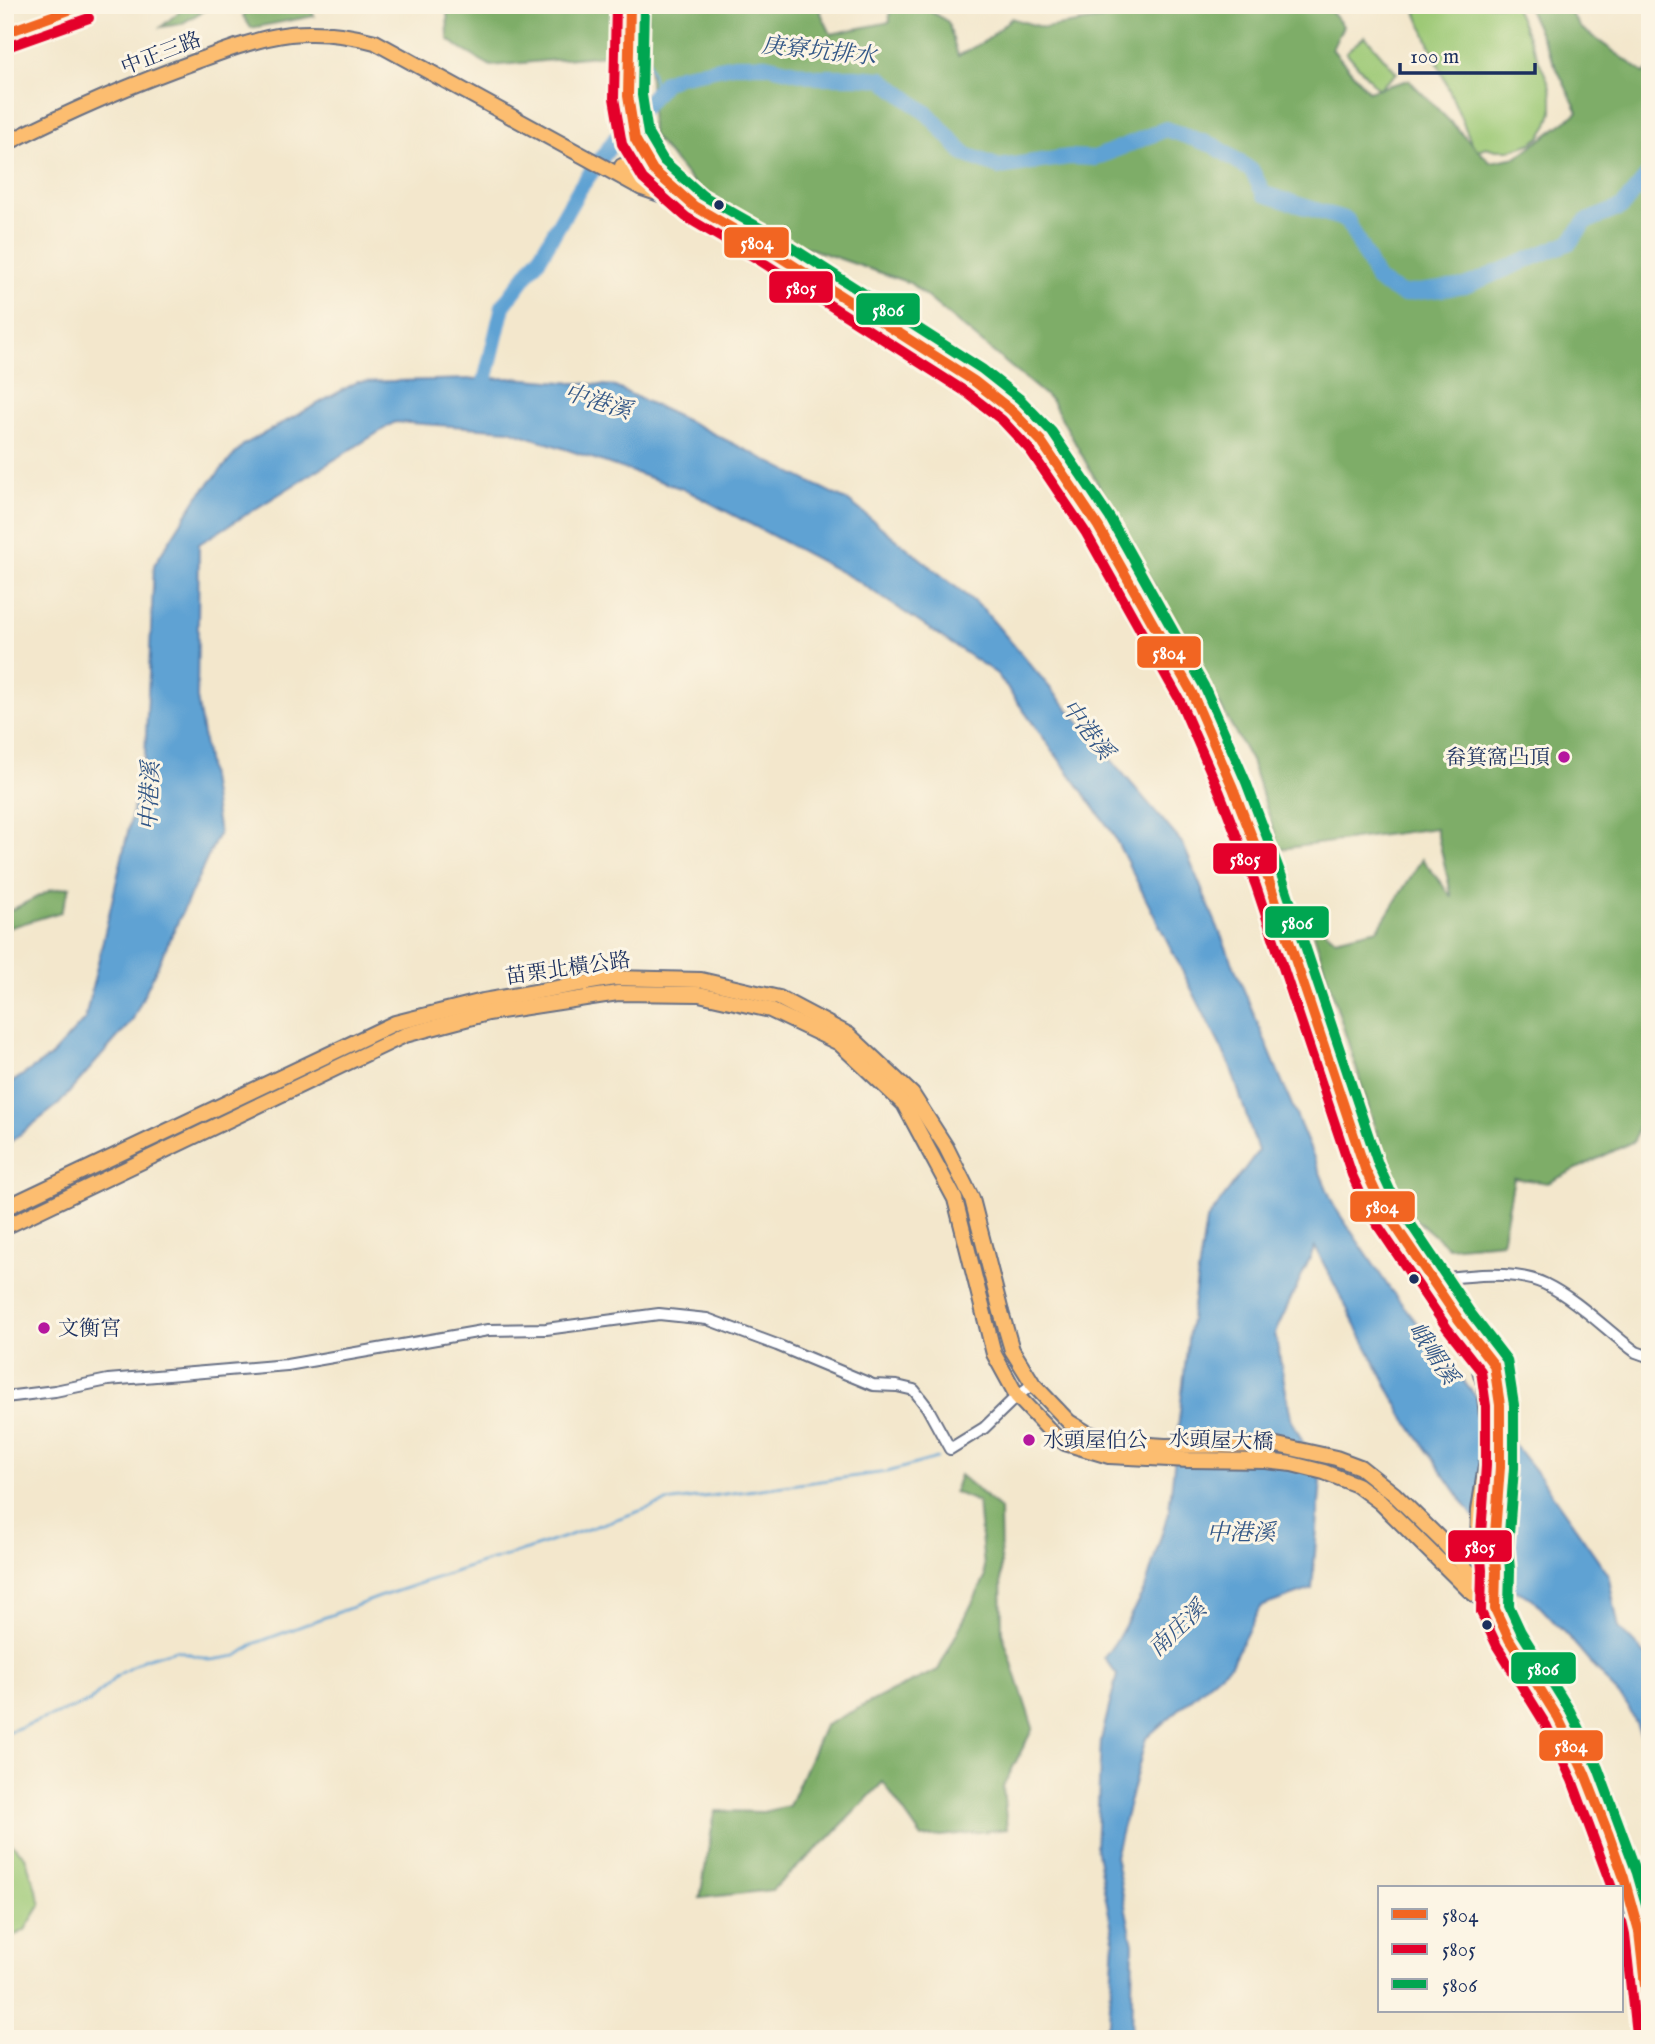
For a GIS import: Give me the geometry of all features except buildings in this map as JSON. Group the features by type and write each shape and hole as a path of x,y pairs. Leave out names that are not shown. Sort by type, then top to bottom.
{"main road":[{"path":"612,164 631,155 634,136 628,96 630,5"},
{"name":"中正三路","path":"5,144 56,118 156,75 229,50 289,34 322,32 345,34 375,42 612,164"},
{"path":"634,136 653,170 689,202"},
{"path":"612,164 689,202 766,248 974,381 1012,410 1041,440 1098,526 1192,693 1233,788 1269,881 1365,1168 1382,1206 1469,1331 1487,1366 1500,1405 1500,1468 1494,1547 1495,1609"},
{"name":"苗栗北橫公路","path":"5,1209 396,1023 483,1001 614,978 701,979 779,998 849,1035 912,1094 946,1147 972,1199 1012,1350 1033,1384"},
{"name":"苗栗北橫公路","path":"5,1227 405,1035 488,1013 618,993 699,994 770,1010 838,1043 904,1104 955,1199 994,1354 1017,1396"},
{"path":"1487,1366 1487,1459 1479,1510 1478,1545 1495,1609"},
{"name":"水頭屋大橋","path":"1033,1384 1069,1422 1100,1438 1121,1443 1165,1446 1278,1445 1336,1458 1360,1467 1394,1493 1445,1544"},
{"name":"水頭屋大橋","path":"1017,1396 1054,1435 1065,1443 1094,1453 1140,1458 1292,1464 1324,1472 1357,1485 1395,1514 1469,1590 1495,1609"},
{"path":"1445,1544 1460,1550 1478,1545"},
{"path":"1445,1544 1475,1579 1495,1609 1509,1639 1558,1718 1585,1774 1625,1878 1639,1931 1650,2032"}],"street":[{"path":"5,33 84,5"},
{"path":"1432,1280 1507,1276 1543,1283 1562,1294 1636,1352 1650,1357"},
{"path":"5,1397 55,1391 108,1380 287,1365 488,1330 546,1329 659,1314 707,1319 873,1385 914,1390 927,1407 950,1449 984,1428 1033,1384"}],"green space":[{"path":"187,5 207,5 206,9 181,24 161,27"},
{"path":"251,5 310,5 314,16 251,28 243,16"},
{"path":"447,5 612,5 606,55 491,66 448,39"},
{"path":"647,5 817,5 831,34 890,22 889,5 920,5 948,22 958,56 987,40 1011,18 1044,28 1102,19 1112,5 1326,5 1343,26 1332,49 1368,91 1409,80 1490,162 1517,157 1578,112 1526,5 1565,5 1581,28 1644,73 1650,69 1650,1082 1634,1141 1548,1183 1514,1178 1502,1242 1448,1247 1407,1212 1375,1128 1308,915 1335,939 1378,929 1422,859 1452,897 1436,828 1280,849 1251,761 1052,401 910,283 777,237 696,186 652,135"},
{"path":"1413,5 1514,5 1549,83 1552,97 1552,112 1541,136 1532,143 1511,150 1486,147 1475,151"},
{"path":"1365,36 1397,73 1378,89 1346,52"},
{"path":"70,887 61,912 5,929 5,913 51,890"},
{"path":"960,1475 1000,1509 1002,1632 1033,1728 1003,1787 1007,1829 922,1838 883,1782 829,1838 772,1890 700,1898 715,1811 763,1812 789,1806 824,1726 938,1670 985,1578 978,1502 954,1492"},
{"path":"5,1838 25,1856 41,1904 25,1930 5,1941"}],"water":[{"name":"中港溪","path":"513,378 613,386 850,502 983,609 1183,844 1334,1206 1390,1289 1540,1477 1608,1574 1619,1628 1650,1660 1650,1754 1628,1706 1532,1598 1506,1586 1475,1519 1402,1414 1315,1247 1275,1333 1291,1418 1321,1480 1312,1589 1260,1607 1231,1664 1146,1738 1115,1856 1133,1944 1131,2039 1102,2039 1109,2020 1114,1939 1096,1848 1101,1740 1117,1675 1104,1658 1145,1589 1169,1510 1188,1339 1206,1221 1258,1151 1230,1065 1112,832 997,674 856,580 686,490 509,430 395,422 199,544 197,698 219,833 132,1021 59,1104 5,1146 5,1087 51,1056 85,1019 145,757 154,565 198,496 243,445 357,382"}],"waterway":[{"path":"636,15 657,92"},
{"name":"庚寮坑排水","path":"483,390 503,306 540,257 580,188 616,138 665,82 679,76 734,65 766,65 817,77 882,79 929,115 964,154 999,167 1069,157 1095,158 1166,129 1215,146 1252,171 1264,194 1347,220 1378,281 1402,294 1465,286 1570,242 1585,222 1622,207 1650,173"},
{"path":"5,1733 89,1702 118,1675 145,1659 176,1650 211,1660 237,1656 256,1643 382,1596 666,1502 887,1472 937,1458"}],"transit line":[{"name":"5804","path":"5,33 83,5"},
{"name":"5805","path":"616,5 614,98 622,144 643,179 686,217 759,260 966,392 1002,420 1030,450 1086,533 1179,699 1220,793 1256,886 1352,1175 1370,1214 1447,1328 1481,1371 1486,1406 1486,1466 1480,1547 1481,1612 1497,1646 1546,1725 1572,1780 1611,1886"},
{"name":"5804","path":"630,5 628,96 635,139 653,170 694,206 766,248 974,381 1011,410 1041,441 1098,526 1192,693 1269,881 1365,1169 1382,1206 1459,1320 1494,1365 1500,1405 1500,1467 1494,1547 1495,1609 1509,1639 1558,1718 1585,1774 1608,1833 1639,1932 1650,2030"},
{"name":"5806","path":"644,5 642,95 648,134 664,161 702,195 774,236 982,369 1020,399 1052,432 1110,518 1204,686 1246,782 1282,877 1378,1164 1394,1199 1470,1312 1507,1360 1514,1405 1514,1468 1508,1547 1509,1606 1521,1632 1570,1711 1598,1768 1637,1873 1650,1918"},
{"name":"5805","path":"10,46 89,18"},
{"name":"5805","path":"1624,1931 1636,2034"}],"place":[{"name":"畚箕窩凸頂","path":"1564,757"},
{"name":"文衡宮","path":"44,1328"},
{"name":"水頭屋伯公","path":"1029,1440"}],"water label":[{"name":"峨嵋溪","path":"1434,1353"},
{"name":"南庄溪","path":"1177,1628"}]}
